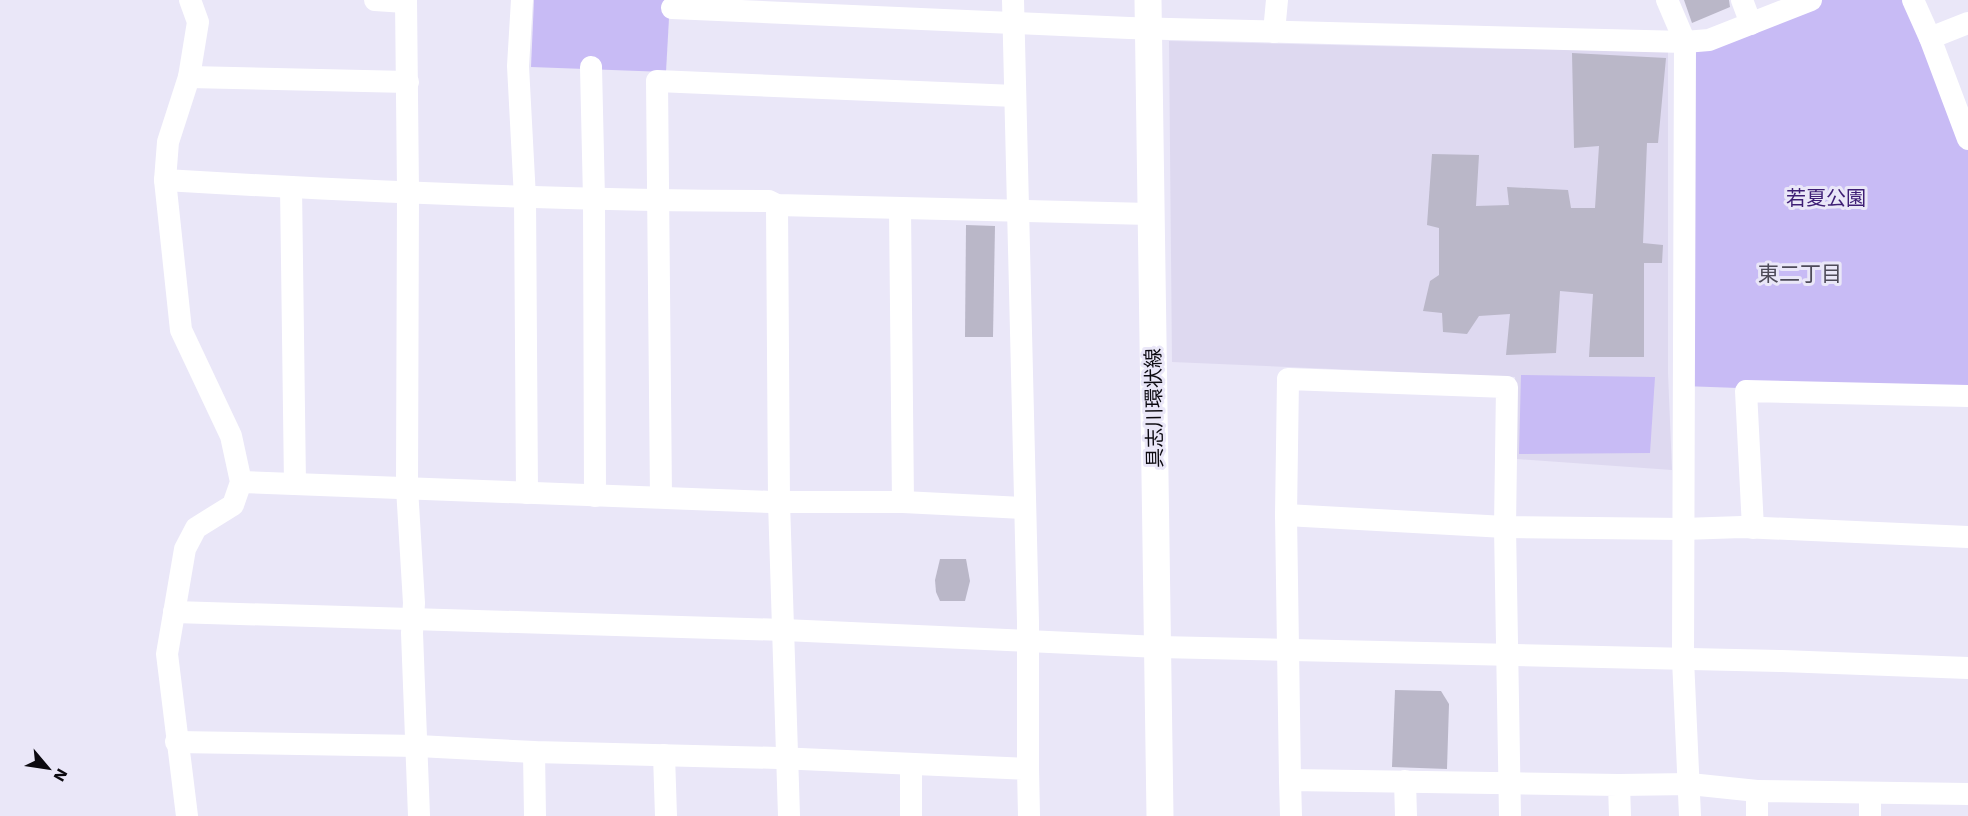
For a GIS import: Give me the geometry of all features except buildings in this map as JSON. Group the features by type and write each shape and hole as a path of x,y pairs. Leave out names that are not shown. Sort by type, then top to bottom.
{"main road":[{"name":"具志川環状線","path":"1148,0 1161,816"}],"street":[{"path":"187,816 176,742 167,654 185,549 196,528 233,505 241,482 231,436 182,330 165,180 168,142 189,77 198,22 190,0"},
{"path":"375,0 406,1 408,82 407,488 414,603 419,816"},
{"path":"522,0 518,66 525,198 527,493"},
{"path":"1013,0 1029,640 1029,816"},
{"path":"1274,32 1277,0"},
{"path":"1667,0 1684,42 1683,658 1690,816"},
{"path":"1742,0 1751,24"},
{"path":"1913,0 1930,38 1968,140"},
{"path":"672,8 1149,29 1684,42 1709,40 1807,1"},
{"path":"1930,38 1968,24"},
{"path":"591,67 595,496"},
{"path":"189,77 408,82"},
{"path":"661,497 657,81 1014,96"},
{"path":"165,180 525,198 769,201 777,205 1150,214"},
{"path":"291,187 295,484"},
{"path":"777,205 779,502 789,816"},
{"path":"900,209 903,502"},
{"path":"1291,816 1286,515 1288,379 1507,387 1504,527 1510,816"},
{"path":"1753,528 1746,391 1968,396"},
{"path":"241,482 779,502 903,502 1025,507"},
{"path":"1286,515 1504,527 1683,530 1753,528 1968,537"},
{"path":"174,612 784,630 1159,647 1683,658 1968,668"},
{"path":"176,742 417,746 534,752 788,758 1028,769"},
{"path":"534,752 535,816"},
{"path":"664,755 666,816"},
{"path":"910,764 911,816"},
{"path":"1290,780 1690,784 1757,791 1968,794"},
{"path":"1405,782 1406,816"},
{"path":"1619,785 1620,816"},
{"path":"1757,791 1757,816"},
{"path":"1870,793 1870,816"}],"shaded area":[{"path":"1169,41 1503,49 1668,49 1668,373 1672,470 1517,459 1515,377 1172,362"}],"green space":[{"path":"534,0 670,0 666,72 531,67"},
{"name":"若夏公園","path":"1811,0 1913,0 1968,139 1968,396 1683,386 1685,42"},
{"path":"1521,375 1655,377 1650,453 1519,454"}],"district":[{"name":"東二丁目","path":"1800,273"}]}
